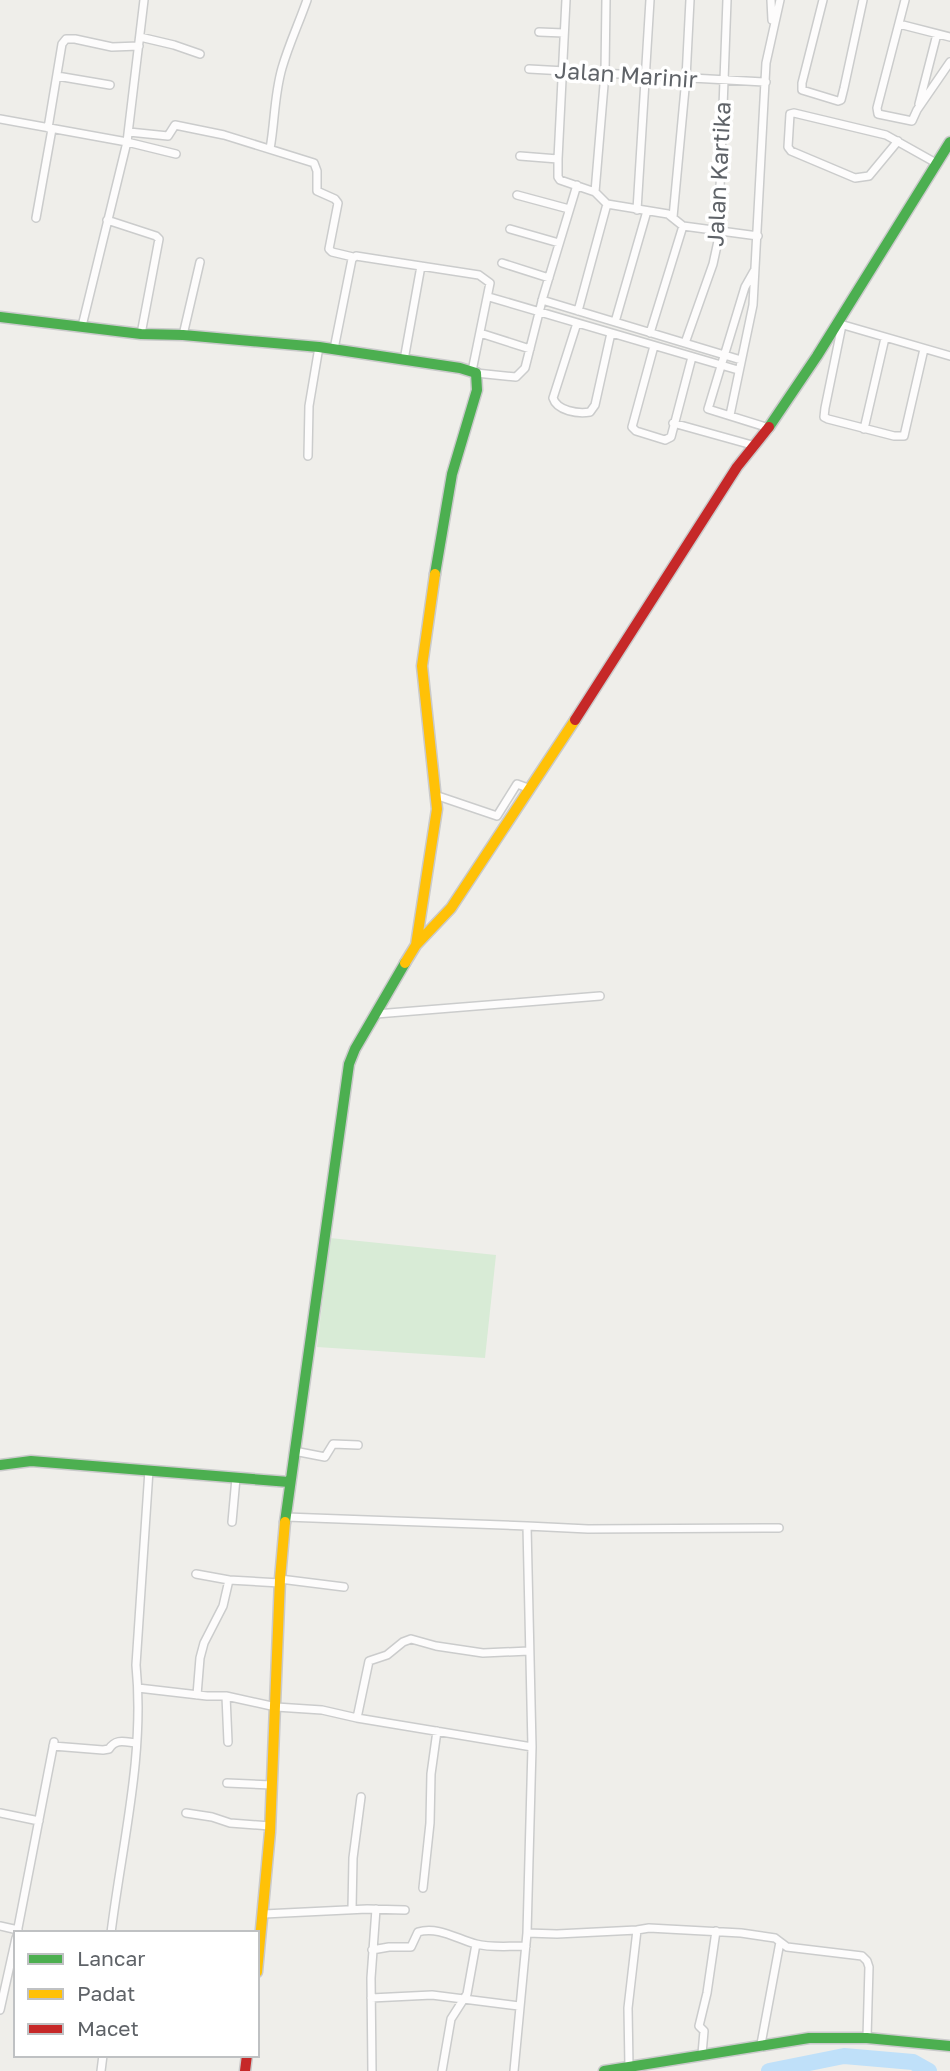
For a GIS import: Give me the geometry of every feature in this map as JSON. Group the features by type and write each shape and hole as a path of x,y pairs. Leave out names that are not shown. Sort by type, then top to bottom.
{"street":[{"path":"82,326 129,132 144,0"},
{"path":"270,149 273,110 281,69 307,0"},
{"path":"566,0 558,177 564,183 595,192 607,204 673,216 682,226 758,236"},
{"path":"595,192 605,73 606,0"},
{"path":"637,210 650,0"},
{"path":"673,216 686,79 690,0"},
{"name":"Jalan Kartika","path":"685,343 713,264 718,230 727,0"},
{"path":"771,0 773,27"},
{"path":"730,415 753,305 766,63 780,0"},
{"path":"823,0 802,90 838,101 841,100 844,88 863,0"},
{"path":"905,0 877,111 910,121 914,119 937,34"},
{"path":"899,24 950,37"},
{"path":"539,32 564,33"},
{"path":"36,218 62,44 66,39 112,47 140,41 174,45 200,54"},
{"path":"917,110 950,62"},
{"name":"Jalan Marinir","path":"529,69 766,82"},
{"path":"57,76 110,85"},
{"path":"898,141 869,176 855,178 791,151 788,148 788,122 790,114 794,113 886,135 898,141 936,163"},
{"path":"0,119 127,142 176,154"},
{"path":"129,132 168,136 175,125 224,135 316,165 317,191 338,203 329,249 332,252 480,275 490,283 474,372 477,390 452,474 422,666 436,824 416,945"},
{"path":"259,1953 270,1826 280,1581 286,1517 349,1064 416,945 451,908 641,619 752,444 769,428 840,324 950,142"},
{"path":"520,156 558,159"},
{"path":"0,317 141,334 319,347 516,377 525,368 542,300 577,185"},
{"path":"517,195 569,209"},
{"path":"578,311 607,204"},
{"path":"615,322 647,211"},
{"path":"107,220 152,234 159,239 141,334"},
{"path":"650,333 682,226"},
{"path":"510,229 559,243"},
{"path":"334,349 353,257"},
{"path":"183,335 200,262"},
{"path":"502,263 549,278"},
{"path":"404,360 421,266"},
{"path":"754,270 745,287 708,409 769,428"},
{"path":"489,297 738,370"},
{"path":"542,300 741,360"},
{"path":"577,323 553,398 559,407 585,413 590,412 595,405 611,333"},
{"path":"840,324 950,356"},
{"path":"840,324 824,417 864,429 904,436 924,349"},
{"path":"480,333 530,349"},
{"path":"864,429 886,338"},
{"path":"654,346 632,427 636,432 665,440 671,437 692,357"},
{"path":"309,456 309,406 319,347"},
{"path":"673,423 752,444"},
{"path":"435,795 497,816 517,784 528,788"},
{"path":"376,1014 600,996"},
{"path":"294,1454 325,1457 333,1444 358,1445"},
{"path":"0,1465 31,1461 236,1478 290,1478"},
{"path":"111,1931 136,1743 136,1665 149,1470"},
{"path":"232,1522 236,1478"},
{"path":"286,1517 588,1529 779,1528"},
{"path":"514,2071 527,1933 532,1747 527,1526"},
{"path":"196,1574 229,1580 280,1581 344,1587"},
{"path":"197,1695 201,1655 209,1632 223,1606 229,1580"},
{"path":"357,1718 369,1661 387,1655 405,1640 414,1639 436,1646 483,1653 510,1654 528,1651"},
{"path":"138,1688 226,1696 276,1707 322,1710 532,1747"},
{"path":"226,1696 228,1742"},
{"path":"423,1888 430,1823 430,1783 438,1731"},
{"path":"18,1931 54,1744 103,1750 109,1749 117,1741 136,1743"},
{"path":"227,1783 272,1785"},
{"path":"352,1909 353,1858 361,1797"},
{"path":"0,1813 39,1821"},
{"path":"186,1813 230,1823 270,1826"},
{"path":"264,1914 352,1909 405,1910"},
{"path":"372,2071 372,1950 376,1909"},
{"path":"527,1933 557,1934 649,1927 716,1931 768,1937 787,1947 865,1958 869,1973 867,2038"},
{"path":"372,1950 388,1947 407,1949 413,1945 418,1932 425,1930 455,1936 476,1944 526,1946"},
{"path":"629,2067 628,2008 637,1930"},
{"path":"702,2054 704,2031 699,2026 716,1931"},
{"path":"761,2044 780,1942"},
{"path":"442,2071 451,2019 464,2000 476,1944"},
{"path":"0,2010 14,1949"},
{"path":"371,1998 432,1996 519,2006"},
{"path":"604,2071 809,2038 867,2038 950,2046"}],"green space":[{"path":"330,1238 496,1255 485,1358 317,1347"}],"waterway":[{"path":"769,2071 844,2056 913,2062 929,2071"}],"traffic: fast":[{"path":"769,427 817,356 950,142"},
{"path":"0,317 141,334 319,347 460,368 476,373 477,390 452,474 435,574"},
{"path":"285,1522 349,1064 405,963"},
{"path":"0,1465 31,1461 289,1482"},
{"path":"604,2071 809,2038 867,2038 950,2046"}],"traffic: slow":[{"path":"416,945 437,809 422,666 435,574"},
{"path":"405,963 416,945 451,908 575,720"},
{"path":"259,1950 270,1832 280,1579 285,1522"}],"traffic: jam":[{"path":"575,720 737,467 769,427"},
{"path":"245,2071 247,2057"}]}
